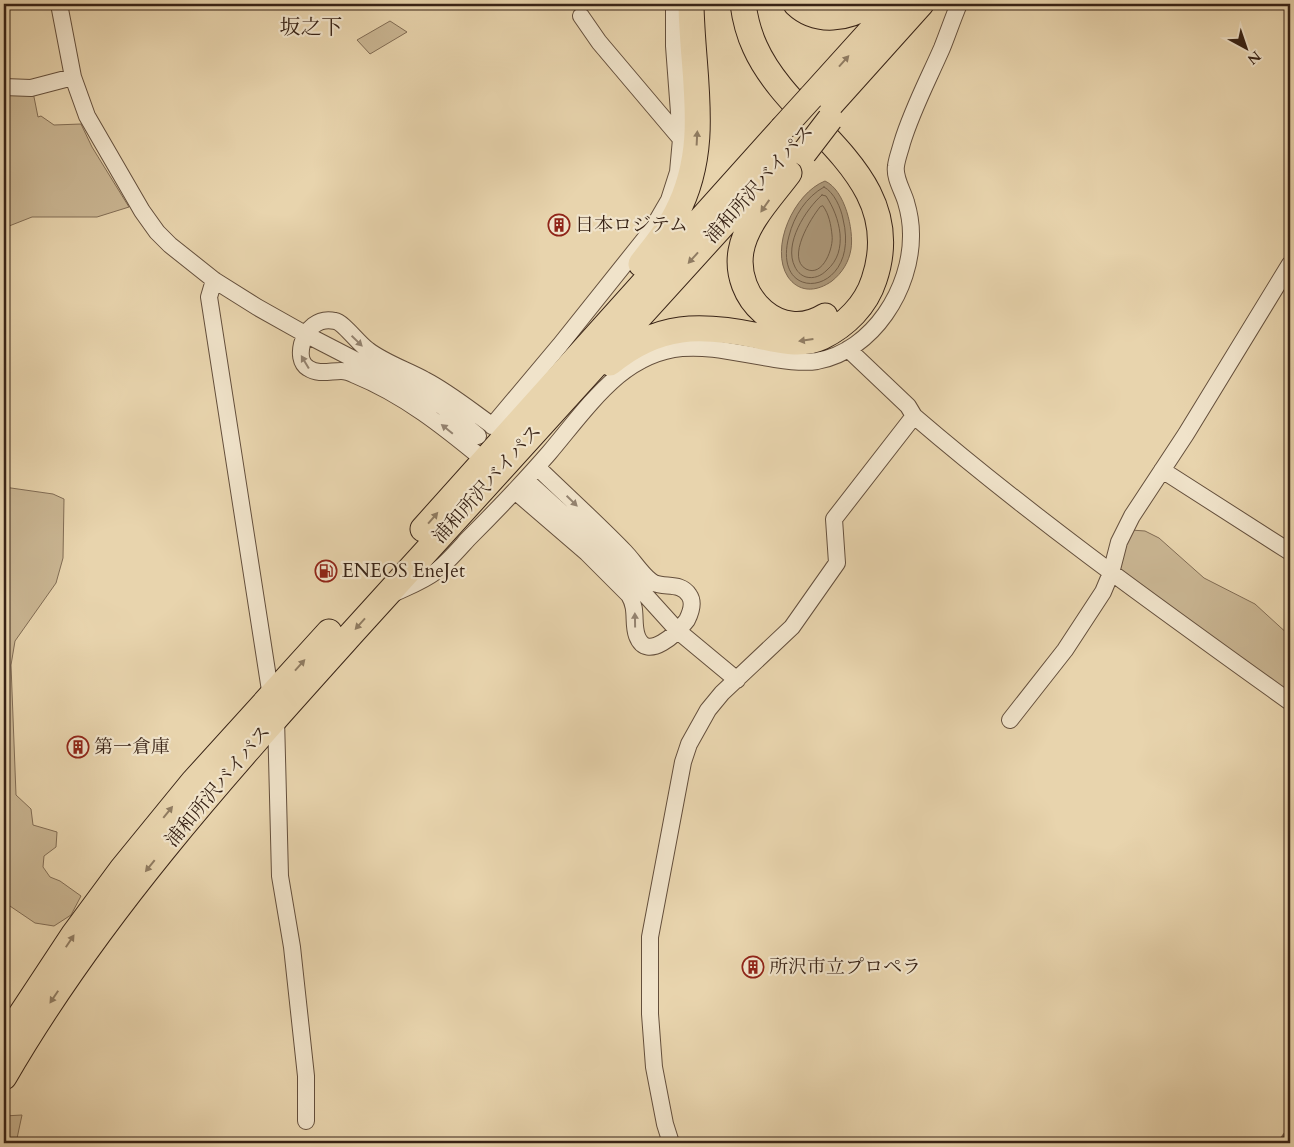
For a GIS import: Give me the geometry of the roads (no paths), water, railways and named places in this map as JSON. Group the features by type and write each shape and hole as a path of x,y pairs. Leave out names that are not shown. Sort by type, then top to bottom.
{"highway":[{"path":"505,429 660,240 676,215 685,196 696,160 698,124 691,4"},
{"path":"728,4 732,28 750,69 777,104 832,164 856,200 864,223 866,246 863,267 851,292 837,308 819,320 794,324 774,319 759,308 745,288 740,262 741,249 746,236 794,142"},
{"path":"456,519 602,370 616,358 646,340 677,330 693,328 725,330 783,341 806,341 819,338 844,323 865,299 872,286 880,258 880,227 872,198 855,170 786,93 764,64 749,32 743,4"},
{"path":"796,4 810,13 834,17 862,10 870,4"},
{"name":"浦和所沢バイパス","path":"4,1040 74,934 122,869 193,782 273,707 382,599 456,519 794,142 907,9"},
{"name":"浦和所沢バイパス","path":"4,1077 26,1038 85,952 141,878 211,792 273,707 484,460 505,429 794,142"}],"street":[{"path":"59,4 73,77 87,116 149,221 170,244 214,280 305,334 421,393 443,407 478,436"},
{"path":"484,460 442,425 396,396 350,372 310,370 305,366 301,357 305,334 315,323 330,320 338,321 371,353 425,380 505,429 560,345 651,231 669,200 678,172 681,139 674,46 674,4"},
{"path":"382,599 435,573 522,487 598,396 617,377 636,363 654,354 672,349 700,347 777,360 817,361 848,349 866,336 881,321 901,288 910,253 911,234 906,202 895,168 913,111 959,4"},
{"path":"581,16 599,42 681,139"},
{"path":"4,87 31,88 73,77"},
{"path":"1010,720 1065,650 1103,592 1120,542 1132,516 1190,427 1290,264"},
{"path":"214,280 209,297 273,707 280,876 292,947 306,1076 306,1121"},
{"path":"848,349 908,406 914,416 1050,527 1290,702"},
{"path":"671,1143 665,1124 654,1066 650,1014 650,937 689,744 708,710 722,693 792,627 831,574 837,563 834,519 914,416"},
{"path":"522,487 629,595 634,604 638,639 643,644 646,646 657,646 678,631 688,618 692,608 688,593 683,588 654,583 648,578 626,552 537,467"},
{"path":"1162,470 1290,552"},
{"path":"522,487 612,558 678,631 737,680"}],"water":[{"path":"825,181 838,193 847,211 852,241 851,249 845,267 832,281 817,288 804,288 796,285 788,277 783,265 781,251 783,237 795,209 803,197 814,187"}],"waterway":[{"path":"1279,1143 1290,1128"}],"place":[{"name":"日本ロジテム","path":"559,225"},
{"name":"ENEOS EneJet","path":"326,571"},
{"name":"第一倉庫","path":"78,747"},
{"name":"所沢市立プロペラ","path":"753,967"}],"district":[{"name":"坂之下","path":"311,27"}]}
